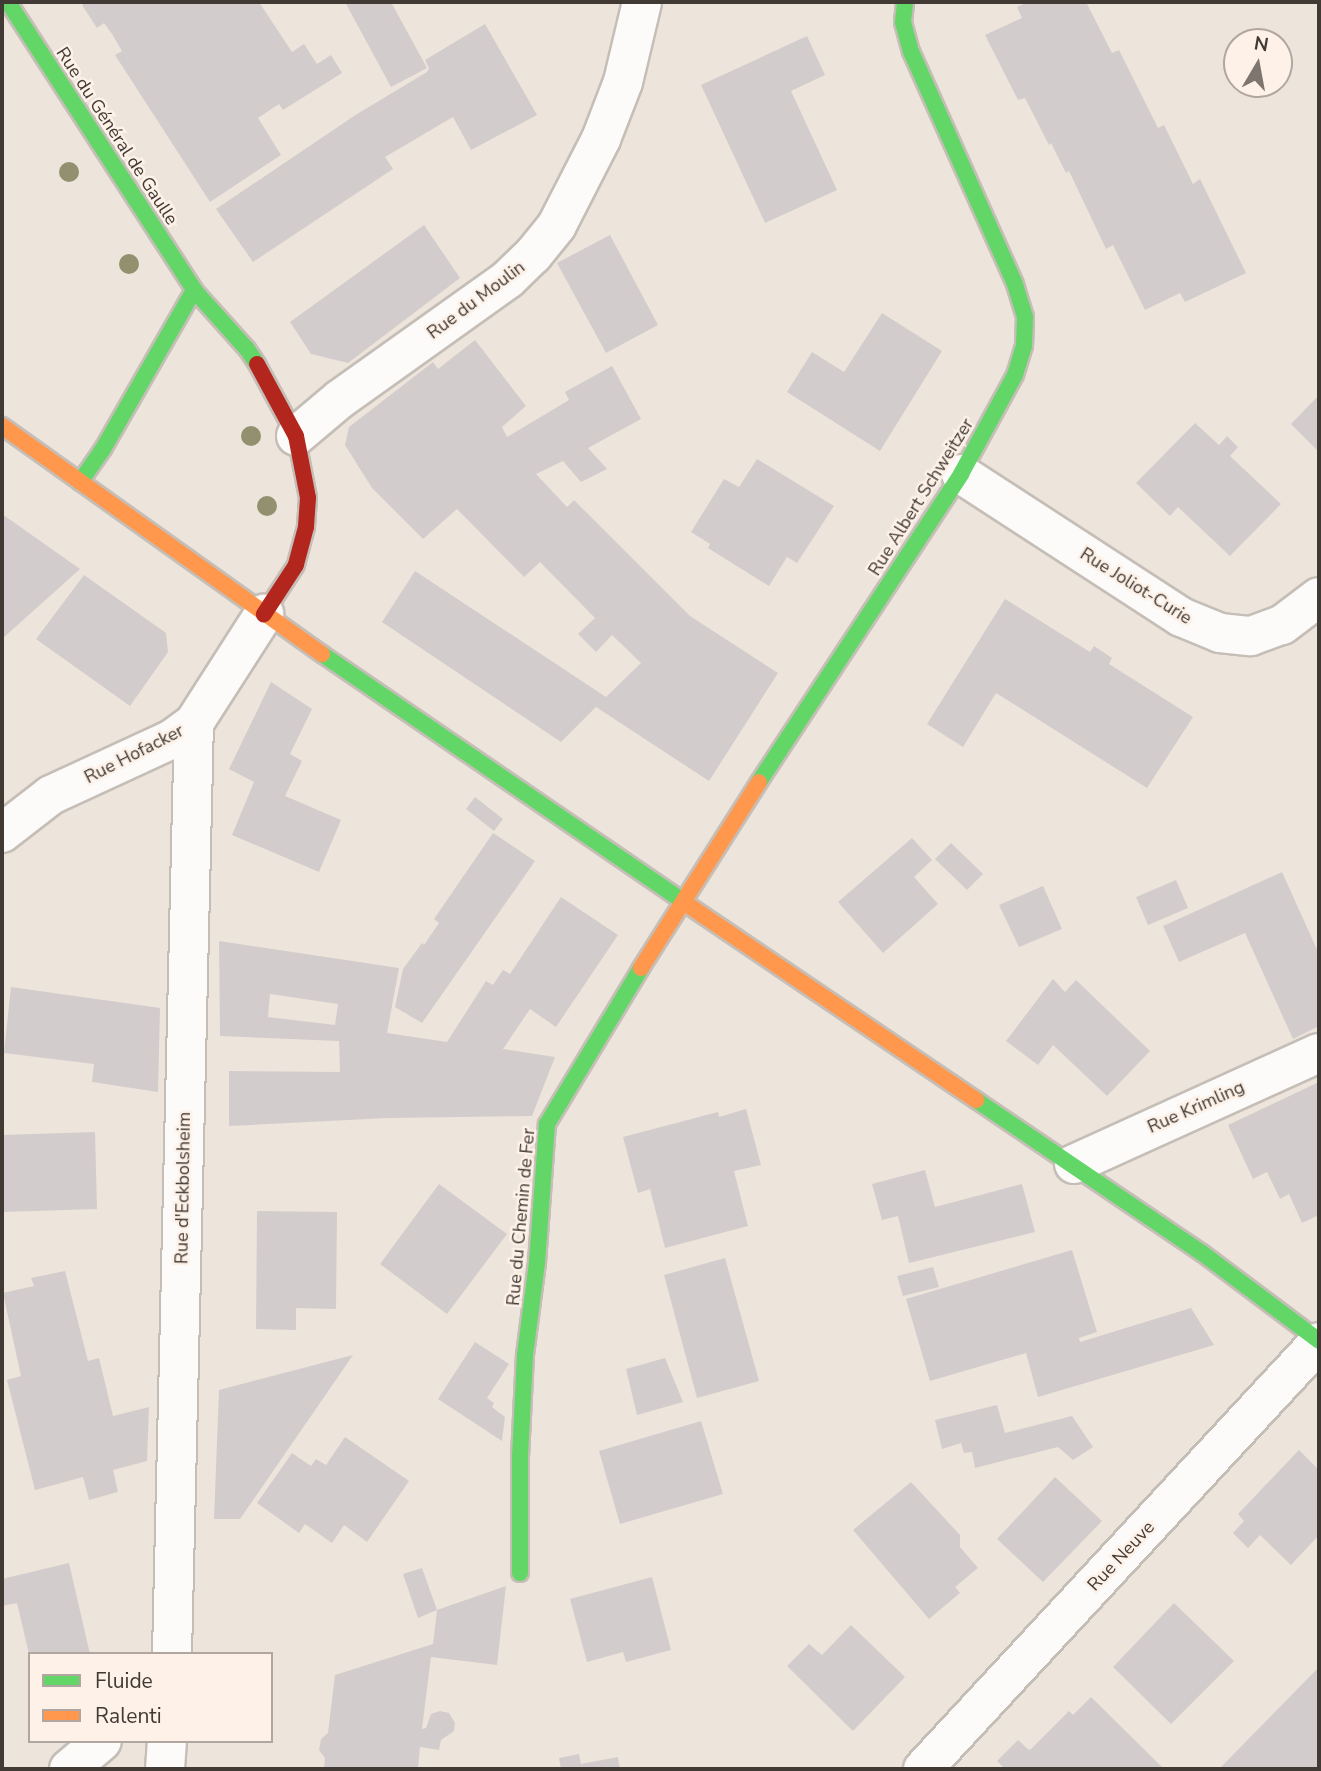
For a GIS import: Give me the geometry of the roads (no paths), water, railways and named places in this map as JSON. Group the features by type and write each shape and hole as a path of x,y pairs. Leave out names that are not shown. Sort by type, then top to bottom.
{"street":[{"name":"Rue du Moulin","path":"296,436 340,400 508,279 533,255 556,225 601,139 623,82 642,2"},
{"name":"Rue Albert Schweitzer","path":"682,901 961,474 1015,375 1024,346 1025,317 1015,284 911,52 903,22 905,2"},
{"name":"Rue du Général de Gaulle","path":"16,5 194,290 247,348 273,390 296,436 308,498 306,527 296,565 264,614"},
{"path":"80,482 103,449 194,290"},
{"path":"2,426 264,614 1202,1253 1319,1342"},
{"name":"Rue Joliot-Curie","path":"961,474 1181,617 1220,633 1251,636 1282,625 1319,597"},
{"name":"Rue Hofacker","path":"2,833 51,795 172,739 194,723 264,614"},
{"name":"Rue d'Eckbolsheim","path":"173,1652 194,723"},
{"name":"Rue du Chemin de Fer","path":"520,1573 520,1457 525,1355 537,1263 547,1124 682,901"},
{"name":"Rue Krimling","path":"1073,1164 1319,1053"},
{"name":"Rue Neuve","path":"923,1769 1319,1342"},
{"path":"68,1769 100,1743"},
{"path":"165,1769 167,1743"}]}
